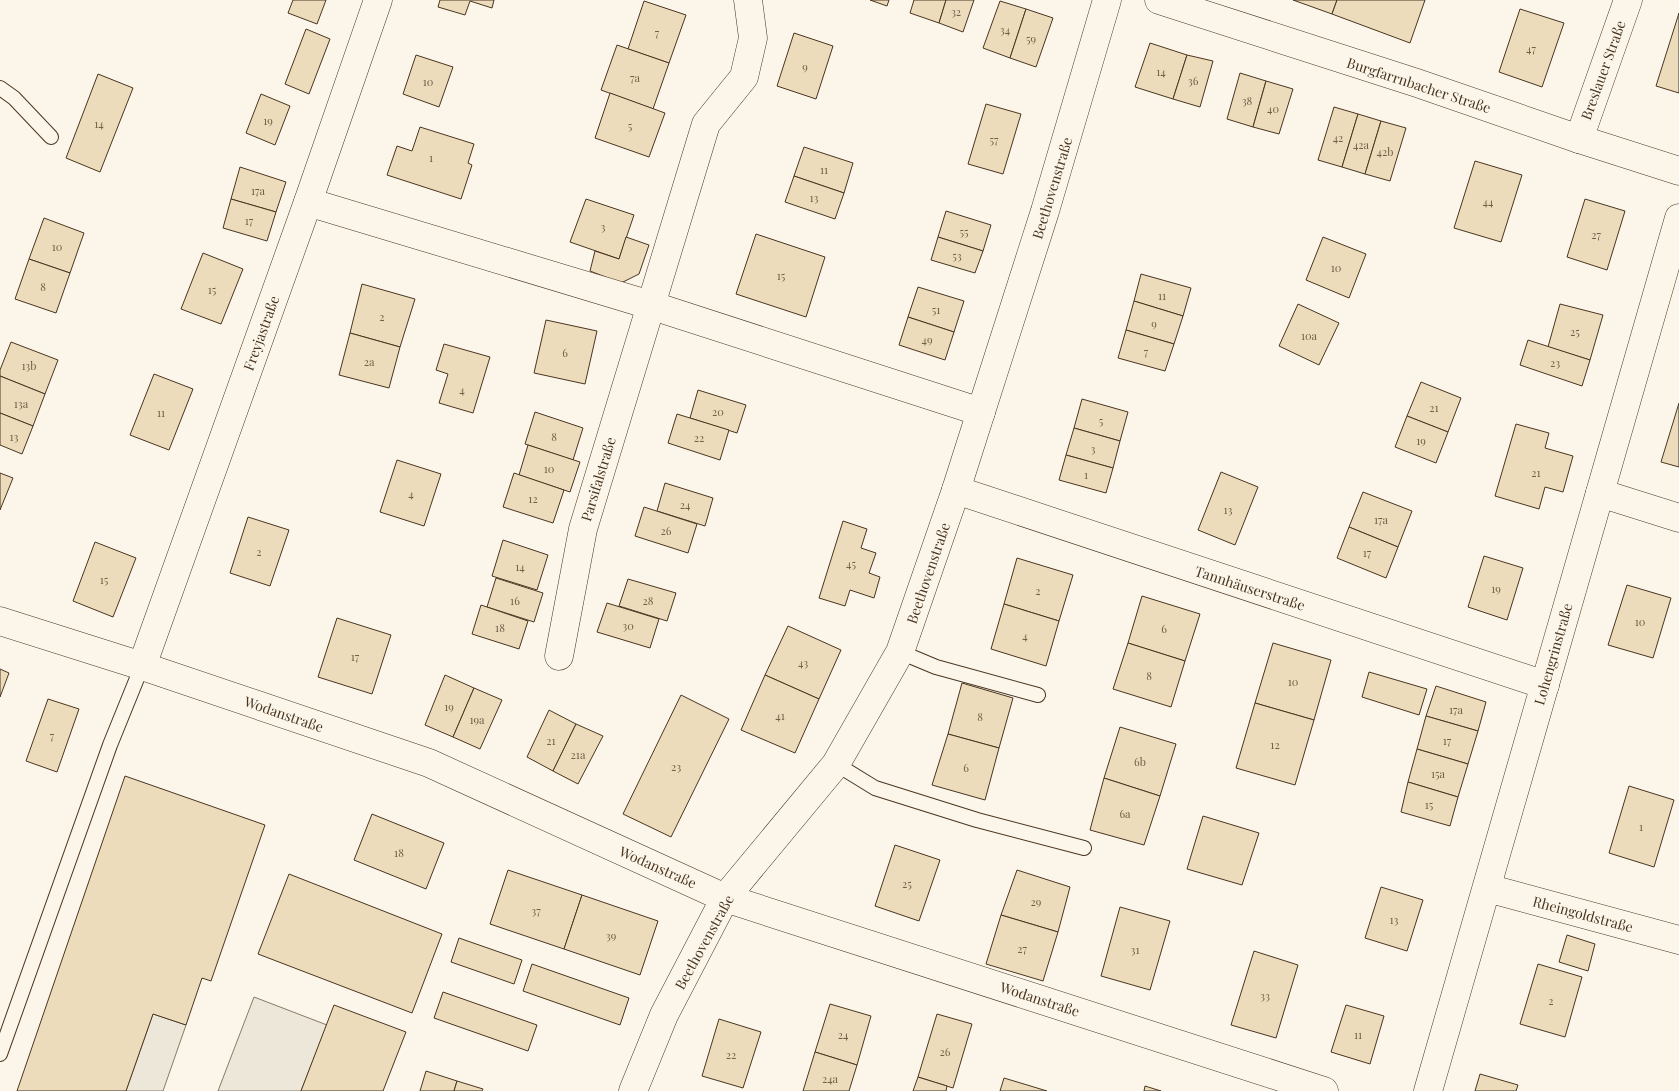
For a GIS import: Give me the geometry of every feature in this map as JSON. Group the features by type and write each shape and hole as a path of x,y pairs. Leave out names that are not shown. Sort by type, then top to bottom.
{"street":[{"name":"Freyjastraße","path":"142,666 378,0"},
{"name":"Parsifalstraße","path":"559,656 583,529 706,124 744,77 753,38 748,0"},
{"name":"Beethovenstraße","path":"633,1091 664,1015 726,898 836,764 900,652 956,490 1045,211 1107,0"},
{"name":"Burgfarrnbacher Straße","path":"1159,0 1417,83 1579,139 1679,171"},
{"name":"Breslauer Straße","path":"1579,139 1628,0"},
{"path":"308,202 650,305 981,412"},
{"name":"Lohengrinstraße","path":"1428,1091 1679,218"},
{"name":"Tannhäuserstraße","path":"956,490 1544,685"},
{"path":"1600,493 1679,518"},
{"name":"Wodanstraße","path":"0,621 142,666 429,763 726,898 1324,1091"},
{"name":"Rheingoldstraße","path":"1486,888 1679,940"}],"lane":[{"path":"0,88 14,98 51,138"},
{"path":"900,652 936,667 1038,695"},
{"path":"0,1054 110,745 142,666"},
{"path":"836,764 875,788 977,820 1084,848"}],"shaded area":[{"path":"254,997 327,1025 301,1091 218,1091"},
{"path":"153,1014 186,1025 163,1091 126,1091"}],"building":[{"path":"293,0 326,0 317,24 288,13"},
{"path":"440,0 494,0 492,8 470,1 465,15 438,7"},
{"path":"870,0 889,0 887,6"},
{"path":"914,0 946,0 939,23 910,13"},
{"path":"946,0 974,0 963,32 939,23"},
{"path":"1293,0 1337,0 1332,14"},
{"path":"1337,0 1425,0 1410,43 1332,14"},
{"path":"644,1 686,15 669,63 628,49"},
{"path":"1000,1 1026,9 1010,58 983,48"},
{"path":"1026,9 1053,18 1036,67 1010,58"},
{"path":"1520,9 1564,23 1542,87 1499,72"},
{"path":"1679,13 1679,93 1656,86"},
{"path":"306,29 330,39 309,94 285,84"},
{"path":"794,33 833,46 816,99 777,86"},
{"path":"1150,43 1187,55 1173,99 1135,87"},
{"path":"617,45 669,63 653,109 601,90"},
{"path":"416,55 453,67 439,107 403,94"},
{"path":"1187,55 1213,61 1200,107 1173,99"},
{"path":"1240,73 1266,81 1253,127 1227,119"},
{"path":"98,74 133,88 100,172 66,158"},
{"path":"1266,81 1293,89 1279,134 1253,127"},
{"path":"610,93 665,113 649,157 595,138"},
{"path":"261,94 290,106 275,145 246,133"},
{"path":"986,104 1021,114 1003,174 968,164"},
{"path":"1334,107 1358,114 1342,167 1318,160"},
{"path":"1358,114 1381,121 1365,174 1342,167"},
{"path":"1381,121 1406,128 1390,181 1365,174"},
{"path":"420,127 474,144 468,163 472,165 461,199 387,175 397,146 412,151"},
{"path":"804,147 853,163 844,193 794,176"},
{"path":"1475,161 1522,175 1501,242 1454,228"},
{"path":"240,167 286,182 276,212 231,199"},
{"path":"794,176 844,193 835,219 785,202"},
{"path":"231,199 276,212 267,241 223,228"},
{"path":"586,199 634,215 619,259 570,242"},
{"path":"1585,199 1625,211 1607,270 1567,257"},
{"path":"946,211 991,225 983,251 938,237"},
{"path":"44,218 84,233 70,273 29,259"},
{"path":"756,234 825,257 806,317 736,294"},
{"path":"626,237 649,245 639,274 621,283 590,271 595,251 619,259"},
{"path":"938,237 983,251 975,273 931,260"},
{"path":"1323,237 1366,254 1349,298 1306,280"},
{"path":"203,253 243,269 221,324 181,309"},
{"path":"29,259 70,273 56,313 15,299"},
{"path":"1141,274 1191,288 1183,316 1134,301"},
{"path":"362,284 415,299 400,347 350,333"},
{"path":"918,287 964,301 954,332 908,317"},
{"path":"1134,301 1183,316 1174,344 1126,330"},
{"path":"1298,304 1339,323 1319,365 1279,346"},
{"path":"1560,304 1603,315 1590,360 1548,347"},
{"path":"908,317 954,332 945,360 899,345"},
{"path":"546,320 597,331 585,384 534,373"},
{"path":"1126,330 1174,344 1165,371 1118,358"},
{"path":"350,333 400,347 389,388 339,375"},
{"path":"1528,340 1590,360 1582,386 1520,365"},
{"path":"11,342 58,360 45,394 0,376 0,370"},
{"path":"444,344 490,357 473,413 439,403 448,374 436,370"},
{"path":"154,374 193,389 169,450 130,435"},
{"path":"0,376 45,394 33,426 0,413"},
{"path":"1421,382 1461,398 1448,432 1407,416"},
{"path":"698,390 746,405 737,433 690,418"},
{"path":"1082,399 1128,412 1120,441 1074,428"},
{"path":"1679,403 1679,467 1661,462"},
{"path":"535,412 583,428 573,460 525,444"},
{"path":"0,413 33,426 22,454 0,445"},
{"path":"677,414 729,430 720,460 668,443"},
{"path":"1407,416 1448,432 1436,463 1395,447"},
{"path":"1516,424 1549,433 1545,448 1573,456 1563,492 1545,487 1539,509 1495,496"},
{"path":"1074,428 1120,441 1113,468 1066,455"},
{"path":"528,445 580,462 570,492 519,475"},
{"path":"1066,455 1113,468 1106,493 1059,480"},
{"path":"397,460 441,474 424,526 380,512"},
{"path":"1221,472 1258,487 1235,545 1198,530"},
{"path":"0,473 13,478 0,510"},
{"path":"514,473 564,490 553,523 503,507"},
{"path":"665,483 713,498 705,526 657,511"},
{"path":"1363,492 1412,511 1398,547 1349,527"},
{"path":"644,507 697,524 688,553 635,536"},
{"path":"248,517 289,530 270,586 230,573"},
{"path":"843,521 867,529 861,548 876,553 869,573 880,577 874,598 850,590 845,606 819,598"},
{"path":"1349,527 1398,547 1386,578 1337,558"},
{"path":"503,540 548,555 537,590 492,576"},
{"path":"95,542 136,558 113,617 73,601"},
{"path":"1484,556 1523,568 1507,620 1468,607"},
{"path":"1017,558 1073,575 1059,621 1004,604"},
{"path":"496,578 543,593 534,622 487,607"},
{"path":"628,579 676,593 667,621 619,606"},
{"path":"1627,585 1671,598 1653,658 1608,645"},
{"path":"1142,596 1200,614 1185,661 1128,643"},
{"path":"607,603 659,619 650,648 597,632"},
{"path":"1004,604 1059,621 1046,666 991,649"},
{"path":"481,605 528,621 519,649 472,634"},
{"path":"337,618 391,635 372,694 318,677"},
{"path":"788,626 841,650 819,699 765,675"},
{"path":"1128,643 1185,661 1171,707 1113,689"},
{"path":"1273,643 1331,660 1314,720 1255,703"},
{"path":"0,669 9,673 0,697"},
{"path":"1369,672 1427,689 1419,715 1362,697"},
{"path":"445,675 474,688 453,737 425,725"},
{"path":"765,675 819,699 795,753 741,730"},
{"path":"962,683 1013,698 999,748 948,734"},
{"path":"1436,686 1486,702 1478,731 1426,716"},
{"path":"474,688 502,700 480,749 453,737"},
{"path":"681,695 729,719 671,837 623,814"},
{"path":"48,699 79,709 57,772 26,761"},
{"path":"1255,703 1314,720 1295,785 1236,768"},
{"path":"549,710 576,724 553,771 527,757"},
{"path":"1426,716 1478,731 1468,764 1417,749"},
{"path":"576,724 603,736 578,784 553,771"},
{"path":"1120,727 1176,744 1160,796 1104,778"},
{"path":"948,734 999,748 985,800 932,785"},
{"path":"1417,749 1468,764 1458,797 1408,782"},
{"path":"125,776 265,825 211,981 202,978 186,1025 153,1014 126,1091 17,1091"},
{"path":"1104,778 1160,796 1144,845 1090,830"},
{"path":"1408,782 1458,797 1450,826 1401,812"},
{"path":"1629,786 1674,800 1654,867 1609,853"},
{"path":"372,814 444,843 426,889 354,860"},
{"path":"1203,816 1259,833 1242,885 1187,869"},
{"path":"895,845 940,860 919,921 875,906"},
{"path":"508,870 582,895 564,949 490,924"},
{"path":"1017,870 1070,887 1058,932 1001,915"},
{"path":"289,874 442,934 412,1013 258,954"},
{"path":"1381,887 1423,900 1407,951 1365,938"},
{"path":"582,895 658,921 640,975 564,949"},
{"path":"1120,907 1170,921 1150,990 1101,976"},
{"path":"1001,915 1058,932 1043,981 986,964"},
{"path":"1567,935 1595,944 1588,971 1559,962"},
{"path":"459,938 522,960 514,984 451,962"},
{"path":"1254,951 1298,965 1276,1038 1231,1025"},
{"path":"532,964 629,998 620,1025 523,991"},
{"path":"1538,964 1582,977 1565,1037 1520,1024"},
{"path":"443,992 537,1025 528,1051 434,1018"},
{"path":"830,1004 871,1016 857,1065 815,1052"},
{"path":"334,1005 406,1032 383,1091 301,1091"},
{"path":"1346,1005 1384,1016 1370,1064 1331,1052"},
{"path":"937,1014 972,1024 953,1088 918,1077"},
{"path":"719,1019 761,1032 743,1088 702,1076"},
{"path":"815,1052 857,1065 849,1091 803,1091"},
{"path":"426,1071 457,1081 454,1091 420,1091"},
{"path":"1480,1074 1518,1085 1516,1091 1475,1091"},
{"path":"918,1077 947,1086 946,1091 913,1091"},
{"path":"1004,1078 1047,1091 1000,1091"},
{"path":"457,1081 483,1089 482,1091 454,1091"},
{"path":"1145,1086 1161,1091 1144,1091"}]}
